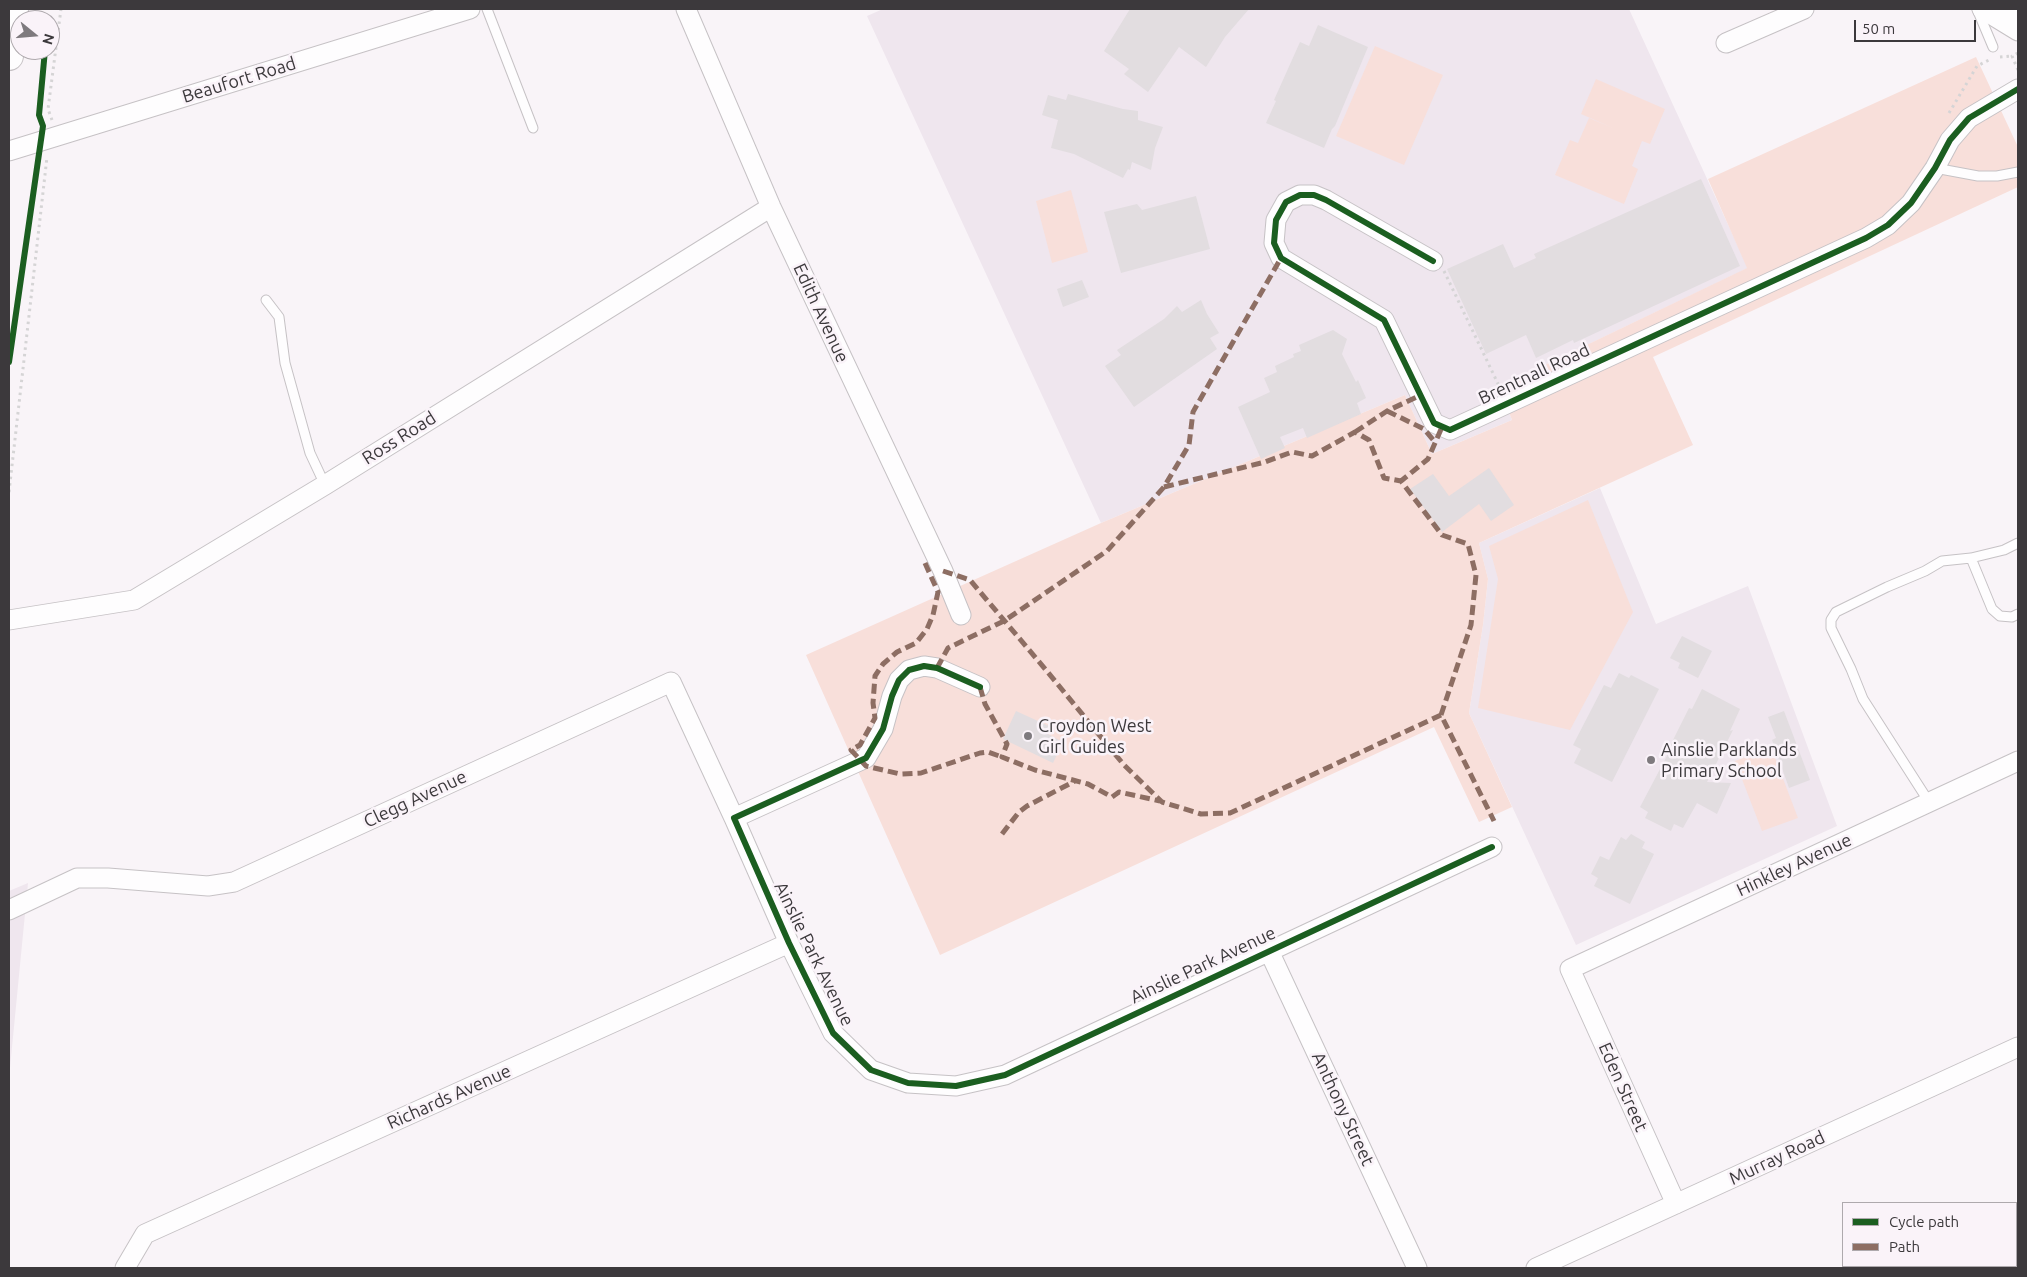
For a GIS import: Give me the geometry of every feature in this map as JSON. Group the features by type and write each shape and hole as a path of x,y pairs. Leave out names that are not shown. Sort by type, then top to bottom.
{"main road":[{"path":"9,56 14,9"},
{"path":"2014,9 2018,18"}],"street":[{"name":"Beaufort Road","path":"9,151 470,9"},
{"name":"Edith Avenue","path":"686,9 771,207 939,562 961,615"},
{"path":"1726,43 1804,9"},
{"path":"1982,9 2018,31"},
{"name":"Brentnall Road","path":"1433,261 1334,204 1314,195 1300,195 1286,202 1276,220 1274,243 1281,258 1384,320 1434,423 1450,430 1504,396 1866,238 1888,225 1911,204 1935,168 1950,140 1969,118 2018,89"},
{"name":"Ross Road","path":"9,620 134,600 325,485 771,207"},
{"path":"734,818 866,758 883,729 892,696 900,680 909,670 924,666 937,668 980,686"},
{"name":"Clegg Avenue","path":"9,910 77,878 108,878 208,886 234,882 671,682 734,818"},
{"name":"Hinkley Avenue","path":"1570,969 2018,761"},
{"name":"Ainslie Park Avenue","path":"734,818 789,943 833,1033 871,1070 908,1083 956,1086 1004,1075 1492,847"},
{"name":"Richards Avenue","path":"125,1268 144,1234 789,943"},
{"name":"Anthony Street","path":"1269,951 1417,1268"},
{"name":"Eden Street","path":"1570,969 1676,1204"},
{"name":"Murray Road","path":"1536,1268 2018,1047"}],"lane":[{"path":"487,9 533,128"},
{"path":"1977,9 1993,47"},
{"path":"1935,168 1978,176 1997,176 2018,172"},
{"path":"266,300 279,318 285,363 310,453 325,485"},
{"path":"1929,802 1863,699 1831,628 1831,620 1836,612 1925,571 1942,561 1971,558 2004,550 2018,543"},
{"path":"1971,558 1992,609 2000,616 2012,617 2018,614"}],"path":[{"path":"9,492 47,158 53,138 53,122 48,109 61,9"},
{"path":"1947,116 1981,62 2018,53"},
{"path":"2012,56 2018,70"},
{"path":"1433,261 1446,273 1504,396"},
{"path":"1504,396 1509,385"}],"shaded area":[{"path":"883,9 1629,9 1748,268 1499,387 1512,420 1432,454 1405,395 1101,523 867,16"},
{"path":"1375,46 1443,75 1404,165 1336,136"},
{"path":"1976,57 2018,147 2018,187 1653,357 1693,445 1479,543 1488,579 1483,625 1469,713 1512,807 1479,822 1434,727 940,955 806,655 1101,523 1405,395 1432,454 1512,420 1499,387 1747,268 1708,179"},
{"path":"1596,79 1665,109 1650,144 1642,141 1632,166 1638,169 1624,204 1555,175 1570,140 1578,143 1589,118 1613,128 1581,114"},
{"path":"1071,190 1088,252 1052,263 1036,201"},
{"name":"Ainslie Parklands Primary School","path":"1600,488 1656,624 1748,586 1837,826 1576,945 1469,713 1483,625 1488,579 1479,543"},
{"path":"1588,500 1633,612 1570,730 1478,708 1498,579 1489,546"},
{"path":"1771,747 1798,818 1762,831 1735,761"},
{"path":"28,883 9,1078 9,891"}],"building":[{"path":"1130,9 1249,9 1225,37 1206,67 1179,47 1148,92 1124,74 1129,69 1104,51"},
{"path":"1318,25 1368,47 1324,148 1266,123 1276,101 1274,100 1300,42 1309,46"},
{"path":"1068,94 1123,109 1138,111 1138,120 1163,127 1155,148 1151,170 1132,162 1130,170 1128,169 1123,178 1074,154 1051,148 1058,120 1042,115 1048,95 1066,100"},
{"path":"1701,179 1740,266 1574,343 1573,340 1536,358 1526,335 1486,354 1447,269 1503,244 1514,268 1536,258 1534,254"},
{"path":"1196,196 1210,249 1121,273 1104,212 1137,204 1142,210"},
{"path":"1082,280 1089,297 1063,307 1057,289"},
{"path":"1201,300 1219,333 1210,338 1217,349 1134,407 1105,366 1121,355 1117,350 1164,319 1177,306 1182,312"},
{"path":"1333,330 1347,339 1342,354 1356,382 1358,380 1366,398 1357,403 1361,414 1307,438 1303,428 1280,437 1285,448 1261,459 1238,407 1270,392 1264,378 1277,372 1275,366 1294,357 1293,354 1301,351 1299,345"},
{"path":"1489,468 1514,505 1491,521 1479,504 1442,532 1410,489 1433,474 1449,496"},
{"path":"1682,636 1712,651 1698,678 1678,668 1680,663 1670,658"},
{"path":"1619,673 1629,678 1631,675 1659,689 1612,782 1574,763 1581,749 1573,745 1604,685 1611,688"},
{"path":"1702,689 1740,709 1730,731 1733,730 1707,782 1731,783 1717,814 1697,803 1683,828 1674,824 1671,831 1645,818 1648,812 1640,807 1668,754 1666,754 1689,708 1692,709"},
{"name":"Croydon West Girl Guides","path":"1016,711 1049,726 1046,733 1063,742 1053,763 1003,739"},
{"path":"1784,711 1810,780 1789,788 1772,740 1776,738 1768,717"},
{"path":"1631,834 1645,842 1642,848 1654,854 1630,904 1594,886 1598,878 1591,874 1600,856 1609,860 1621,837 1626,840"}],"marked path":[{"path":"937,668 948,648 1004,621 1107,551 1164,487 1189,445 1193,412 1281,258"},
{"path":"1355,432 1387,411 1421,395"},
{"path":"1387,411 1424,429 1435,442"},
{"path":"1441,715 1471,625 1476,575 1468,544 1442,535 1401,481 1428,459 1442,427"},
{"path":"1164,487 1265,462 1292,452 1312,456 1355,432 1369,440 1384,478 1401,481"},
{"path":"925,563 938,592 933,615 927,629 916,643 897,652 883,664 875,676 873,703 875,718 860,745 851,750 866,766 900,774 921,773 980,753 988,752 1002,757"},
{"path":"943,571 970,580 1124,765 1162,802 1201,814 1230,813 1441,715 1494,821"},
{"path":"980,687 985,704 1007,744 1002,757 1035,770 1088,784 1112,797 1119,792 1160,801"},
{"path":"1002,834 1019,812 1027,806 1075,781"}],"cycle path":[{"path":"9,362 43,126 39,115 44,60"},
{"path":"1433,261 1314,195 1300,195 1286,202 1276,220 1274,243 1281,258 1384,320 1434,423 1450,430 1866,238 1888,225 1911,203 1935,168 1950,140 1969,118 2018,89"},
{"path":"980,687 937,668 924,666 909,670 899,680 892,696 883,729 866,758 734,818 789,943 833,1033 871,1070 908,1083 956,1086 1005,1075 1492,847"}],"place":[{"name":"Croydon West Girl Guides","path":"1028,736"},
{"name":"Ainslie Parklands Primary School","path":"1651,760"}]}
